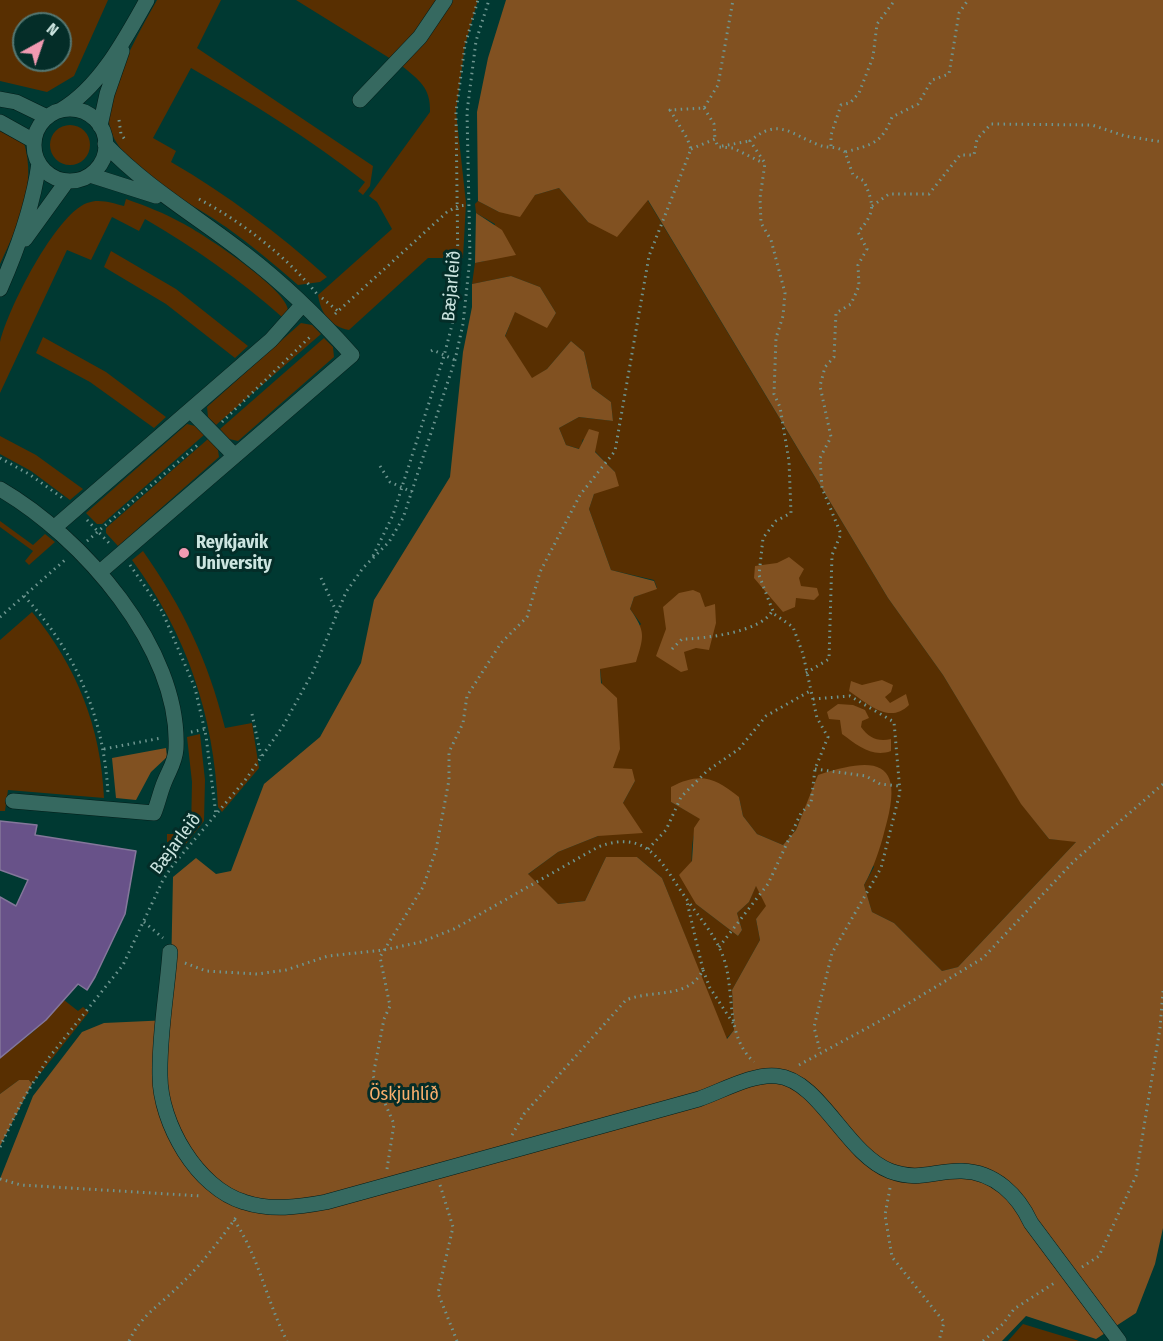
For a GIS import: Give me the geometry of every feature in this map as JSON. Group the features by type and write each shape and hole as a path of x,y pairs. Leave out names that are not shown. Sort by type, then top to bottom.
{"street":[{"path":"16,252 68,181 90,174 104,156 105,144 100,126 107,94 127,37 147,0"},
{"path":"360,100 420,38 445,0"},
{"path":"0,289 16,252 30,210 39,163 34,141 36,132 54,114 77,100 127,37"},
{"path":"0,99 54,114 83,112 100,126"},
{"path":"0,122 34,141"},
{"path":"100,572 352,355 303,304 238,248 169,200 105,144"},
{"path":"39,163 46,172 68,181"},
{"path":"90,174 169,200"},
{"path":"56,527 271,340 303,304"},
{"path":"190,410 235,456"},
{"path":"0,489 56,527 100,572 122,600 165,683 175,735 174,764 165,780 154,813 13,801"},
{"path":"170,952 160,1076 167,1115 182,1147 196,1165 217,1188 240,1201 295,1207 326,1202 699,1099 758,1078 777,1076 795,1082 821,1104 859,1150 882,1167 922,1178 961,1171 994,1179 1023,1206 1031,1223 1119,1341"}],"path":[{"name":"Bæjarleið","path":"372,558 388,526 402,488 444,357 458,286 458,88 465,45 478,0"},
{"name":"Bæjarleið","path":"0,1148 22,1101 47,1060 123,964 163,880 262,758 313,672 337,613 354,580 396,530 412,492 455,360 468,294 467,112 476,40 489,0"},
{"path":"704,108 718,85 733,0"},
{"path":"831,146 831,135 841,105 850,103 858,93 873,57 877,24 895,0"},
{"path":"845,152 865,147 885,136 892,117 918,104 932,80 949,74 959,13 968,0"},
{"path":"704,108 714,123 718,147"},
{"path":"407,1179 386,1178 394,1124 373,1076 384,1019 390,1006 380,957 423,888 436,850 449,780 449,752 463,723 467,696 501,643 527,617 540,572 580,495 615,451 649,255 691,149 670,110 704,108"},
{"path":"121,110 118,121 129,145"},
{"path":"872,206 889,194 929,194 960,155 974,155 977,139 991,124 1092,125 1125,136 1163,142"},
{"path":"718,147 750,141 763,130 785,128 822,147 837,146 845,152 853,176 864,181 872,206 870,219 858,232 867,249 858,266 859,286 851,303 836,313 834,357 825,368 820,386 831,437 820,458 822,488 841,534 832,555 829,659 806,673"},
{"path":"691,149 716,139"},
{"path":"719,947 768,884 801,813 811,803 815,769 828,737 817,718 803,654 793,627 774,614 759,575 763,538 776,521 791,513 789,461 780,407 774,394 774,359 778,347 776,338 783,316 785,293 771,240 761,223 760,198 765,163 750,141"},
{"path":"718,147 733,148 765,163"},
{"path":"193,196 256,237 338,311"},
{"path":"0,617 212,432 324,324 447,212 458,206 468,205"},
{"path":"430,351 433,350 444,357 455,360"},
{"path":"380,466 390,482 412,492"},
{"path":"321,578 337,613"},
{"path":"24,596 54,632 78,672 96,718 104,749 108,795"},
{"path":"672,649 682,639 702,639 726,634 762,621 773,609"},
{"path":"648,849 666,830 681,797 707,771 739,749 766,716 810,691"},
{"path":"813,699 850,696 894,722 899,786 881,868 832,953 814,1027 821,1052"},
{"path":"252,714 262,758"},
{"path":"104,749 205,729"},
{"path":"815,769 866,777 880,784 899,786"},
{"path":"795,1082 793,1072 795,1068 878,1022 983,958 1074,861 1163,784"},
{"path":"144,922 162,936 170,952 185,963 206,971 229,975 286,970 328,956 384,950 421,942 453,929 609,843 636,843 661,860 687,900 712,931 725,962 735,1026 747,1055 760,1067 777,1076"},
{"path":"687,900 703,970 720,1006 735,1026"},
{"path":"508,1150 510,1137 524,1114 575,1059 614,1009 638,995 682,991 698,981 703,970"},
{"path":"983,1341 1003,1324 1014,1309 1099,1256 1136,1176 1160,1028 1163,991"},
{"path":"882,1167 890,1184 885,1215 892,1257 944,1322 939,1341"},
{"path":"0,1179 21,1185 240,1201 234,1220 180,1286 150,1310 137,1325 129,1341"},
{"path":"439,1181 453,1227 438,1293 457,1341"},
{"path":"234,1220 247,1239 275,1317 287,1341"}],"shaded area":[{"path":"0,0 108,0 74,76 47,92 0,81"},
{"path":"157,0 221,0 197,48 373,166 370,186 363,195 358,191 365,182 344,166 280,122 191,68 153,138 176,151 171,162 232,201 309,261 327,277 320,282 298,285 235,234 137,166 122,150 112,134 109,118 120,73"},
{"path":"296,0 438,0 416,35 391,59"},
{"path":"450,0 478,0 465,45 456,112 466,203 463,258 428,258 349,330 342,328 324,313 318,295 392,229 377,202 369,196 430,112 430,104 423,85 402,66"},
{"path":"70,125 84,131 90,145 84,159 70,165 56,159 50,145 56,131"},
{"path":"0,128 24,143 28,174 24,205 0,264"},
{"path":"559,188 588,222 647,199 888,598 943,675 1021,803 1049,839 1077,841 958,967 942,971 894,923 872,912 864,885 874,867 819,775 796,830 783,845 757,834 743,816 739,797 671,802 701,819 696,827 692,848 696,904 738,936 742,930 737,913 749,902 756,885 767,906 756,919 760,940 732,990 734,1030 726,1039 662,878 637,857 606,857 585,901 558,904 527,875 558,852 598,836 623,803 635,781 613,768 600,669 641,624 630,609 634,597 657,588 654,580 611,570 589,509 594,494 615,472 583,439 580,449 566,445 559,428 579,417 613,421 611,402 592,388 584,352 571,341 547,369 532,379 505,337 515,311 547,327 556,313 540,287 511,276 472,284 475,263 485,261 495,224 476,213 475,204 478,201 499,212 535,195"},
{"path":"126,199 175,219 225,250 275,290 285,302 288,311 282,317 216,265 145,219 139,231 112,217 91,260 67,250 0,393 0,342 12,308 34,265 61,225 74,211 87,203 101,201 124,206"},
{"path":"111,251 176,289 248,346 235,358 166,304 104,267"},
{"path":"301,323 312,325 321,334 216,425 208,417 207,407"},
{"path":"43,337 106,372 166,417 154,428 90,382 36,353"},
{"path":"324,338 333,347 334,357 238,441 229,439 220,429"},
{"path":"187,424 195,426 204,435 102,524 97,524 86,513"},
{"path":"0,436 36,455 83,489 70,500 31,471 0,454"},
{"path":"208,439 218,450 219,457 118,546 106,533 106,528"},
{"path":"0,521 33,545 45,534 55,542 29,565 25,561 33,551 0,527"},
{"path":"143,551 193,635 211,680 225,728 252,723 259,768 222,812 218,807 211,740 194,677 168,617 132,560"},
{"path":"32,612 62,654 84,699 98,747 104,798 8,790 5,811 0,811 0,640"},
{"path":"200,734 205,780 204,821 185,845 167,842 167,834 175,834 176,831 191,832 192,782 187,737"},
{"path":"64,1000 78,1011 83,1007 89,1012 32,1084 29,1080 19,1080 0,1094 0,1058 34,1031"},
{"path":"1023,1324 1079,1341 1008,1341"}],"green space":[{"name":"Öskjuhlíð","path":"506,0 1163,0 1163,1228 1155,1264 1136,1313 1096,1339 1026,1316 1002,1341 0,1341 0,1179 33,1096 82,1032 104,1023 170,1020 173,877 196,858 216,874 231,871 264,784 320,737 361,663 374,600 450,477 463,352 472,307 472,284 511,276 540,287 556,313 547,328 515,312 505,336 532,378 547,369 571,341 584,352 592,388 611,402 613,421 579,417 559,428 566,445 579,449 589,429 599,432 595,452 615,472 619,486 594,494 589,509 611,570 654,581 657,589 634,597 630,609 639,623 642,634 636,662 600,669 601,683 617,698 620,749 613,768 632,769 635,781 623,803 643,833 598,836 558,852 528,874 558,904 585,901 606,857 637,857 662,878 727,1039 734,1030 732,990 760,940 756,919 766,906 756,886 749,902 737,913 742,930 738,936 696,904 679,875 692,861 694,828 700,819 671,802 671,787 690,779 699,778 722,785 739,797 743,816 757,834 783,845 796,830 818,775 857,765 871,765 882,769 888,777 891,789 890,806 879,851 864,885 872,912 894,923 942,971 958,967 1076,842 1049,839 1021,804 943,675 888,598 648,200 617,237 588,222 559,188 535,195 520,217 499,212 478,201 477,112 488,58"},
{"path":"476,213 502,230 516,255 475,263"},
{"path":"789,557 804,569 799,578 801,586 817,588 819,595 814,600 796,598 795,607 783,612 754,578 755,566 777,563"},
{"path":"693,590 700,593 705,607 715,604 716,623 709,650 696,648 684,652 688,670 681,672 656,656 666,629 663,607 679,593"},
{"path":"882,680 893,685 891,692 885,697 890,703 906,694 909,705 901,711 886,713 849,691 851,681 862,685"},
{"path":"838,704 853,705 865,710 869,718 862,721 861,727 874,738 891,739 891,751 871,752 842,734 840,720 829,719 827,712"},
{"path":"166,748 167,757 151,772 136,800 116,798 112,758"},
{"path":"19,1080 29,1080 32,1084 0,1146 0,1094"}],"building":[{"path":"0,821 37,825 35,835 136,851 125,914 87,990 78,984 46,1020 0,1058 0,897 16,906 28,880 0,870"}],"place":[{"name":"Reykjavik University","path":"184,553"}]}
